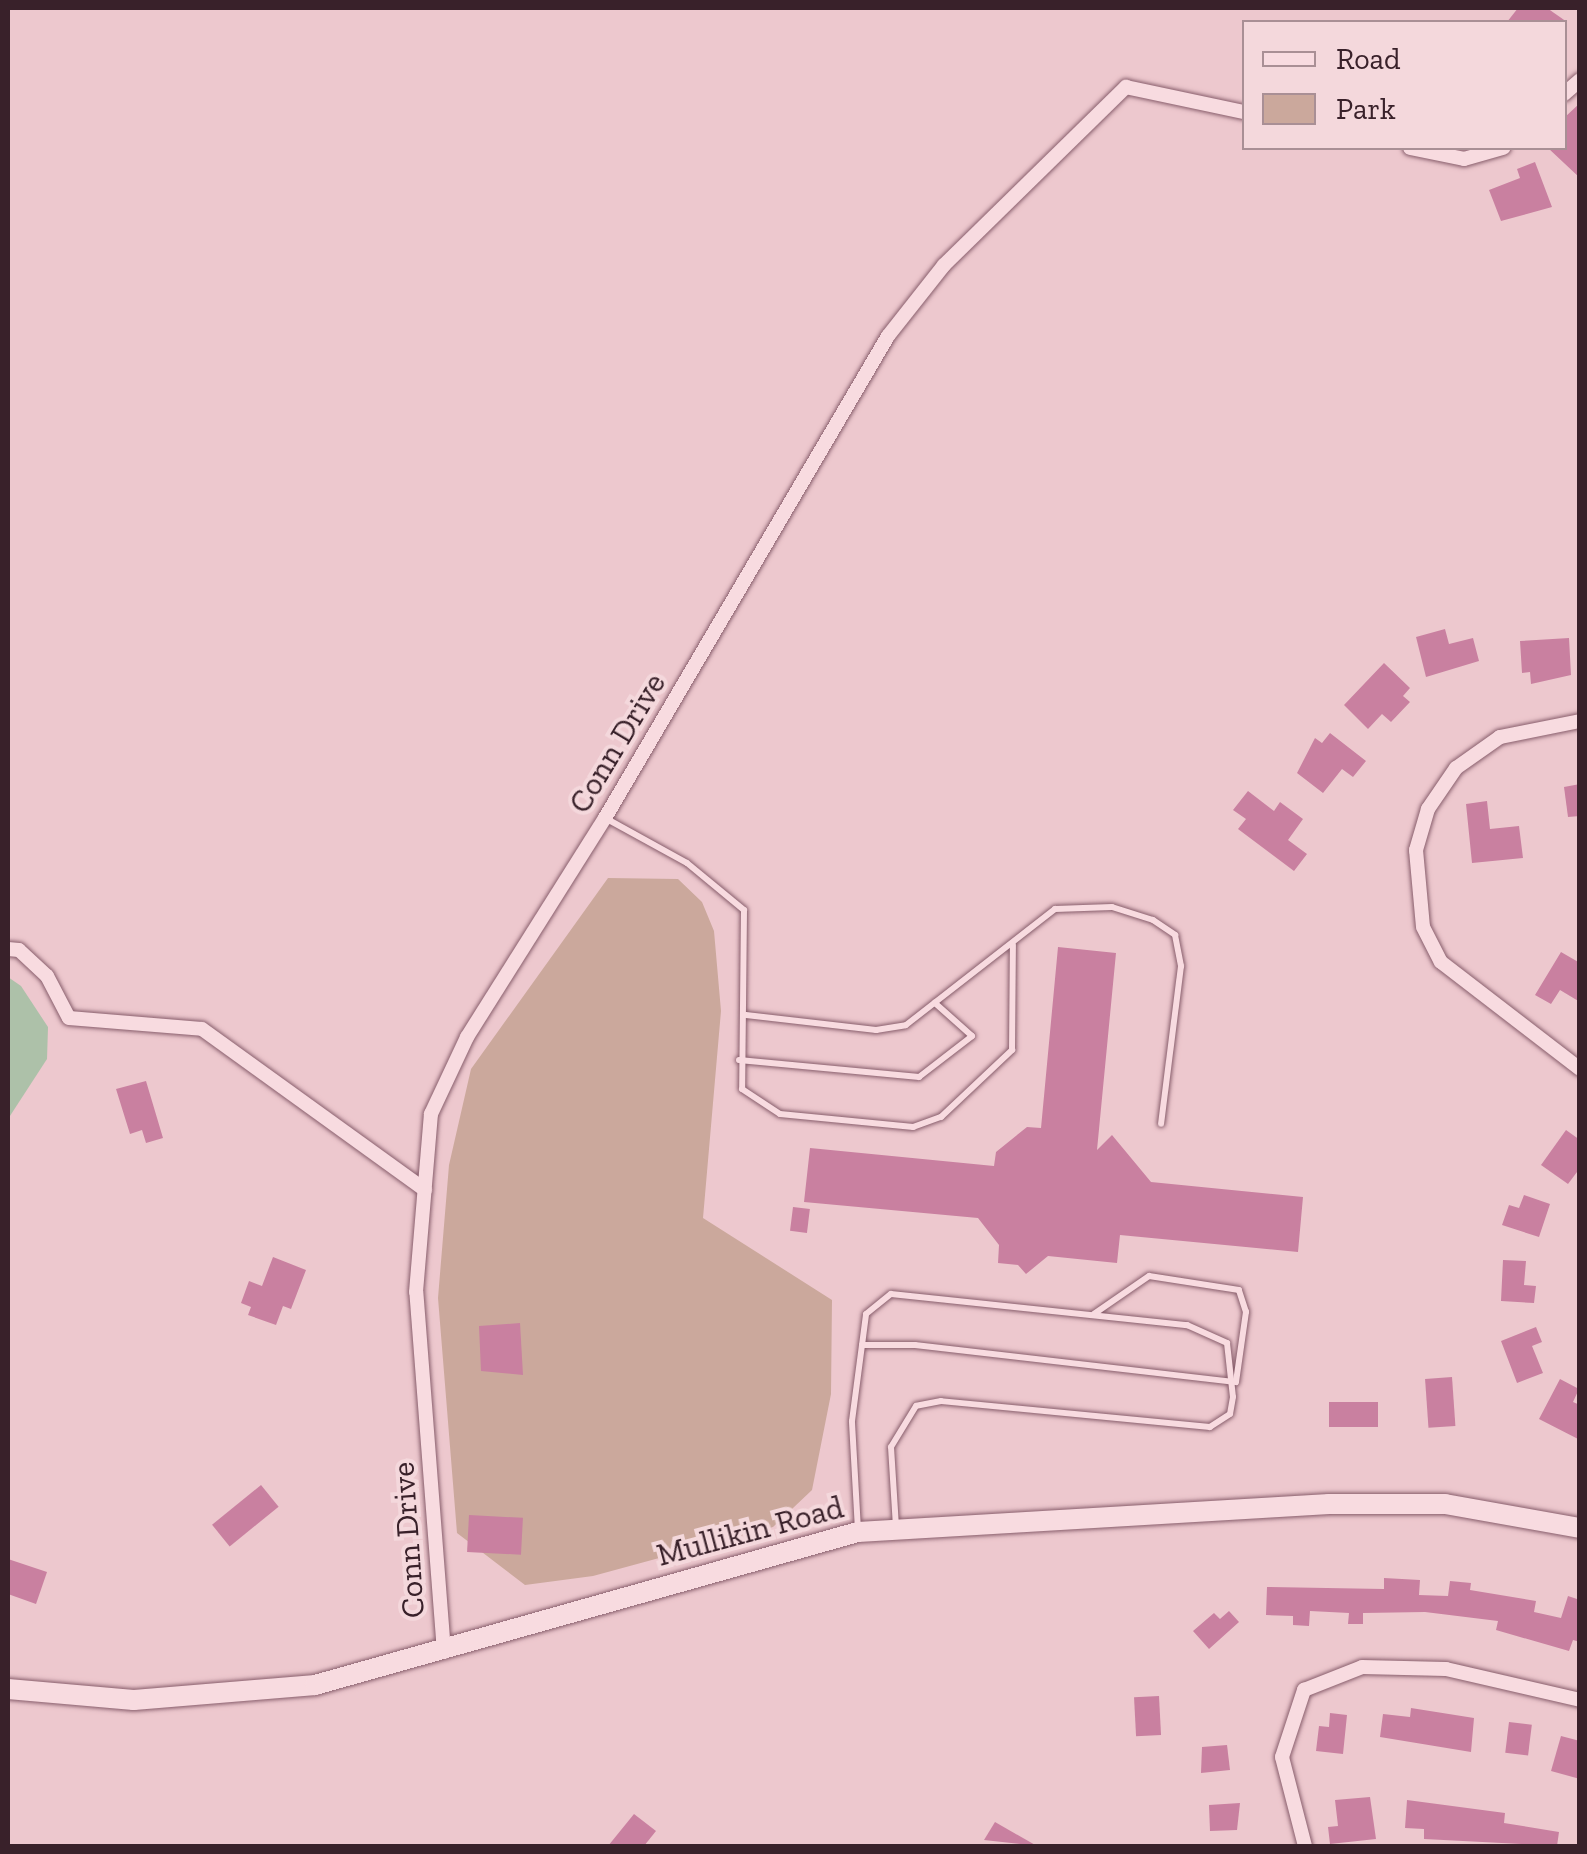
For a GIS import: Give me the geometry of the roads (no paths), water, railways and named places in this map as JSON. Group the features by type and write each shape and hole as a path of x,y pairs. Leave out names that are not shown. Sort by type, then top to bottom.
{"street":[{"name":"Conn Drive","path":"444,1652 416,1292 432,1114 466,1036 606,818 888,336 944,264 1126,87 1242,112"},
{"path":"1420,150 1464,159 1496,150"},
{"path":"1580,720 1500,737 1456,768 1428,809 1416,850 1424,927 1441,962 1580,1069"},
{"path":"8,949 18,950 47,976 69,1018 202,1029 425,1190"},
{"name":"Mullikin Road","path":"8,1689 72,1698 220,1697 315,1684 444,1652 858,1532 1329,1504 1446,1504 1580,1528"},
{"path":"1306,1846 1282,1757 1304,1690 1362,1667 1446,1669 1580,1700"}],"lane":[{"path":"606,818 687,862 726,888 744,910 746,1015 739,1060 742,1089 780,1114 912,1127 940,1117 1012,1050 1014,945"},
{"path":"746,1015 876,1030 906,1025 1014,945 1054,910 1112,907 1154,920 1175,936 1181,966 1161,1124"},
{"path":"739,1060 919,1077 972,1036 936,1003"},
{"path":"896,1532 891,1447 916,1406 940,1401 1210,1426 1230,1414 1246,1312 1239,1290 1149,1276 1094,1314"},
{"path":"858,1532 852,1421 866,1314 891,1294 1094,1314 1214,1334 1227,1342 1236,1382"},
{"path":"862,1345 915,1345 1236,1382"}]}
